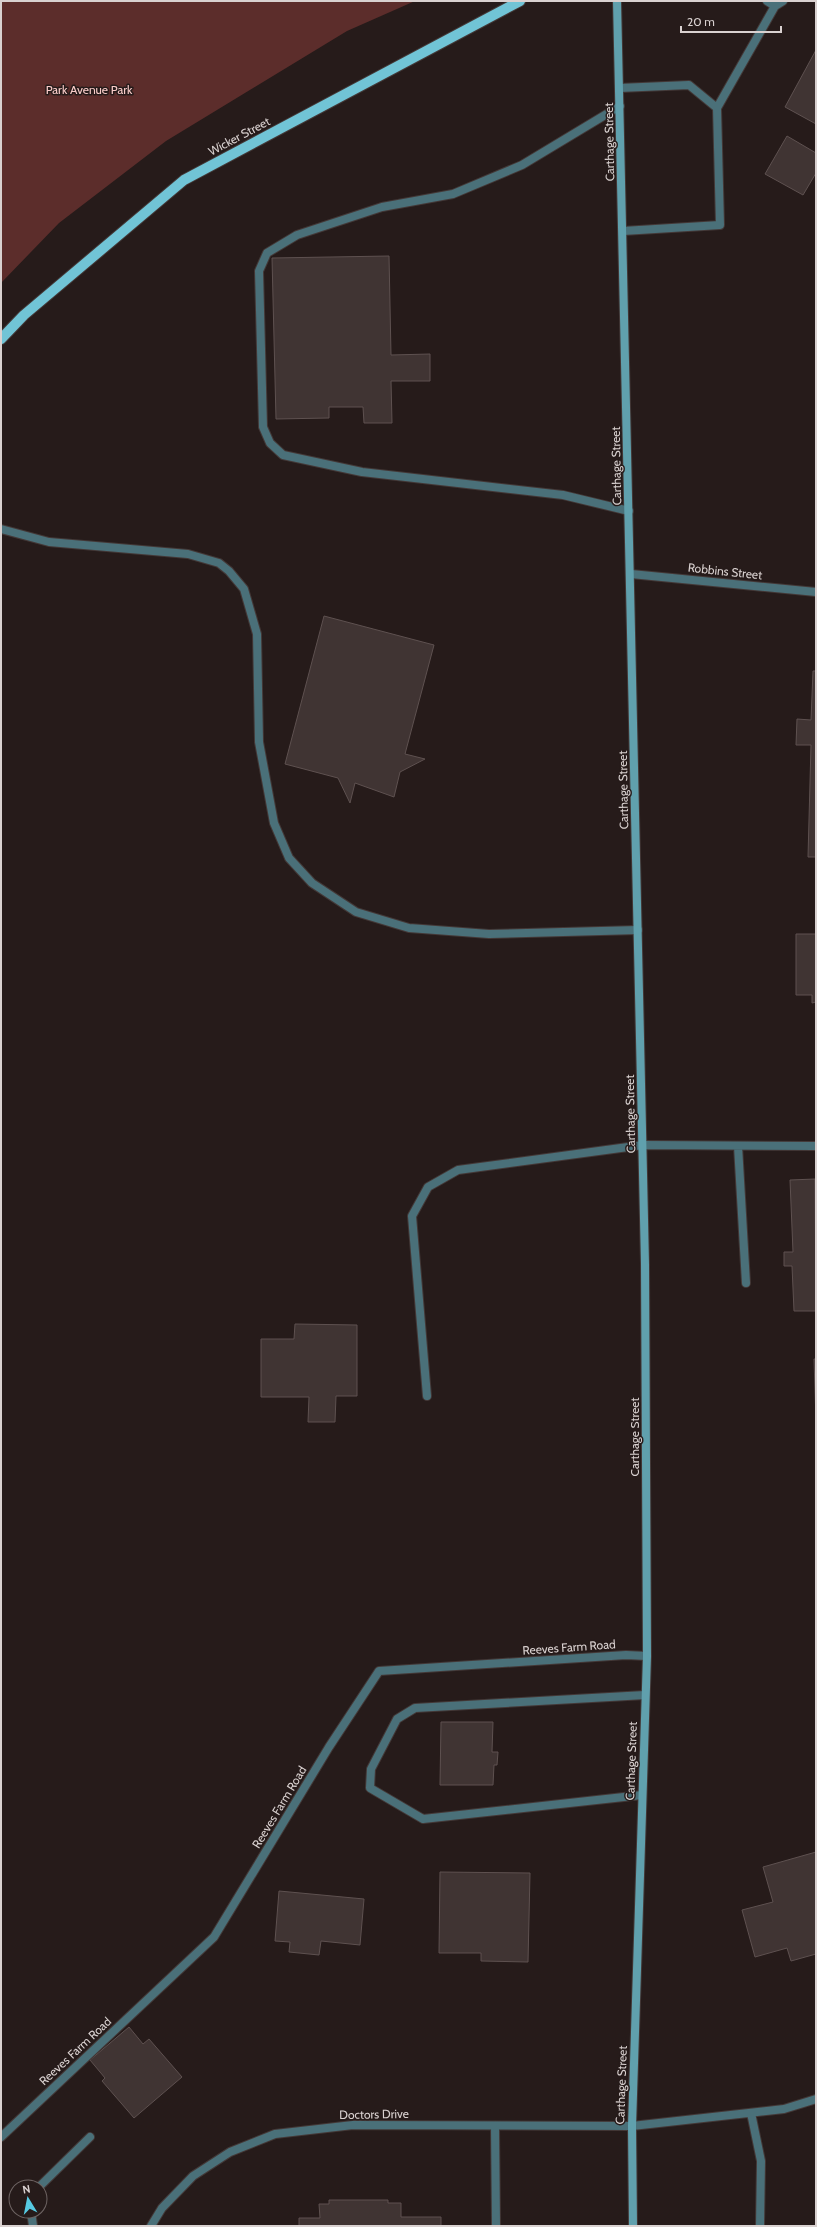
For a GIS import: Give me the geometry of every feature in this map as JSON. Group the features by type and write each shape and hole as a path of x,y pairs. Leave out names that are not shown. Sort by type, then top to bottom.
{"main road":[{"name":"Wicker Street","path":"1,339 24,315 184,180 520,1"},
{"name":"Carthage Street","path":"617,1 630,511 643,1145 646,1695 632,2126 633,2226"}],"street":[{"path":"767,1 775,6"},
{"path":"623,232 720,225 717,108 775,6 783,1"},
{"path":"619,88 689,85 717,108"},
{"path":"620,106 522,164 452,194 382,207 297,235 267,253 259,271 262,403 263,426 270,443 283,455 362,472 563,495 630,511"},
{"path":"1,528 49,542 188,554 220,563 229,571 244,589 257,634 259,742 274,823 289,858 312,883 356,912 409,928 489,934 638,930"},
{"name":"Robbins Street","path":"631,574 816,592"},
{"path":"427,1396 412,1216 428,1187 458,1170 643,1145 816,1146"},
{"path":"738,1146 746,1283"},
{"name":"Reeves Farm Road","path":"1,2137 214,1937 329,1747 379,1671 626,1655 646,1656"},
{"path":"642,1795 423,1819 370,1788 371,1769 397,1719 415,1708 646,1695"},
{"name":"Doctors Drive","path":"151,2226 162,2208 193,2176 230,2152 275,2134 353,2125 632,2126 784,2109 816,2099"},
{"path":"751,2113 762,2161 760,2226"},
{"path":"495,2126 496,2226"},
{"path":"47,2179 90,2137"}],"green space":[{"name":"Park Avenue Park","path":"1,1 415,1 347,31 166,141 59,223 1,283"}],"building":[{"path":"816,50 816,124 785,107"},
{"path":"787,136 816,153 816,173 803,195 765,174"},
{"path":"389,256 391,355 430,354 430,381 391,381 392,423 364,423 363,407 329,407 329,418 276,419 272,258"},
{"path":"324,616 434,645 405,754 425,759 400,772 394,797 355,783 350,803 338,778 285,764"},
{"path":"813,671 816,671 816,857 808,857 811,745 796,745 797,719 811,720"},
{"path":"796,934 816,934 816,1002 812,1003 812,995 796,995"},
{"path":"815,1179 816,1311 794,1311 792,1266 784,1266 784,1252 793,1252 790,1180"},
{"path":"295,1324 357,1325 357,1396 336,1396 335,1422 308,1422 309,1397 261,1397 261,1339 294,1339"},
{"path":"814,1359 816,1359 816,1421"},
{"path":"441,1722 493,1722 492,1752 498,1752 497,1765 494,1765 493,1785 440,1785"},
{"path":"816,1852 816,1954 791,1961 787,1948 755,1957 742,1910 773,1902 763,1867"},
{"path":"440,1872 530,1873 528,1962 481,1961 481,1953 439,1953"},
{"path":"279,1891 364,1899 360,1945 321,1941 319,1955 289,1952 290,1942 275,1941"},
{"path":"129,2027 143,2044 149,2039 182,2077 134,2118 102,2081 105,2078 90,2060"},
{"path":"329,2200 388,2200 388,2203 401,2203 401,2217 441,2217 441,2226 299,2226 299,2218 320,2218 319,2204 329,2204"}]}
